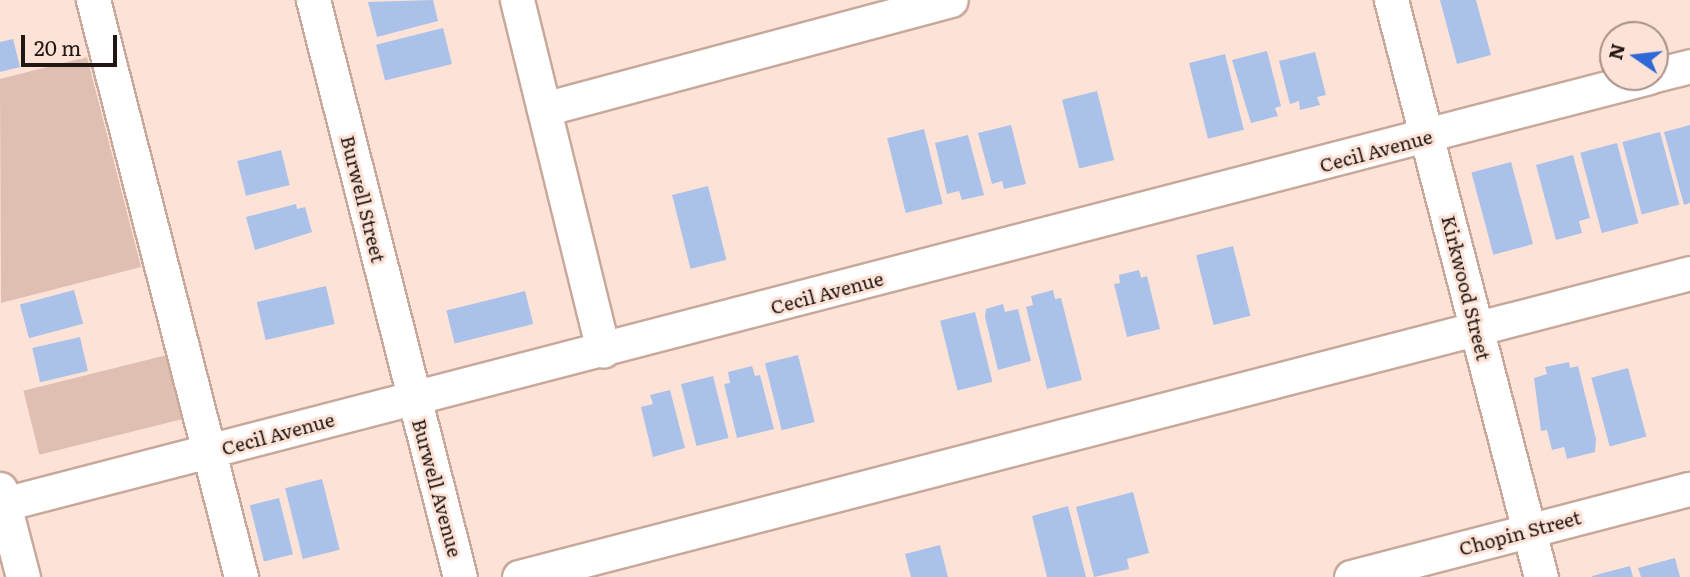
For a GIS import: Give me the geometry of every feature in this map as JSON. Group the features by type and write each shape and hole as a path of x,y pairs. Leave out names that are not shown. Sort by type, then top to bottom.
{"street":[{"path":"93,0 241,577"},
{"name":"Burwell Street","path":"313,0 414,399"},
{"path":"517,0 603,351"},
{"path":"544,108 951,0"},
{"name":"Kirkwood Street","path":"1391,0 1541,577"},
{"path":"1669,71 1690,66"},
{"name":"Cecil Avenue","path":"2,497 209,453 1427,138 1599,91"},
{"path":"519,577 1690,273"},
{"name":"Burwell Avenue","path":"414,399 460,577"},
{"name":"Chopin Street","path":"1351,577 1690,489"},
{"path":"2,497 23,577"}],"shaded area":[{"path":"87,57 141,267 1,303 0,79"},
{"path":"167,355 183,419 39,455 23,391"}],"building":[{"path":"433,0 438,21 377,37 368,2"},
{"path":"1440,0 1476,0 1491,55 1457,64"},
{"path":"443,28 452,64 385,81 376,45"},
{"path":"13,39 20,67 0,72 0,42"},
{"path":"1267,51 1281,106 1275,108 1278,116 1251,123 1232,60"},
{"path":"1315,52 1326,95 1317,97 1320,105 1300,110 1299,101 1290,104 1279,61"},
{"path":"1225,54 1244,130 1208,139 1189,63"},
{"path":"1097,91 1114,160 1079,169 1062,100"},
{"path":"1011,125 1026,184 1004,189 1002,181 992,184 978,133"},
{"path":"1690,125 1690,203 1684,205 1664,132"},
{"path":"924,129 943,204 906,213 887,138"},
{"path":"1660,132 1679,204 1642,215 1622,142"},
{"path":"968,135 984,195 962,200 959,191 947,194 935,143"},
{"path":"1617,143 1638,223 1602,233 1580,153"},
{"path":"281,150 290,185 246,196 237,161"},
{"path":"1573,155 1590,218 1579,221 1582,233 1556,240 1536,165"},
{"path":"1511,162 1533,244 1493,255 1471,173"},
{"path":"708,186 726,260 690,269 672,195"},
{"path":"296,204 297,209 305,207 312,232 255,250 246,217"},
{"path":"1233,246 1250,316 1214,325 1196,255"},
{"path":"1139,270 1141,278 1147,276 1160,329 1127,337 1114,284 1120,283 1119,275"},
{"path":"326,286 335,324 266,340 257,302"},
{"path":"74,290 83,324 29,338 20,304"},
{"path":"1053,290 1055,299 1061,298 1082,380 1047,389 1026,307 1033,305 1031,296"},
{"path":"525,291 533,324 455,344 446,311"},
{"path":"1003,304 1005,312 1018,309 1031,361 998,370 985,317 986,309"},
{"path":"975,312 992,382 957,391 940,321"},
{"path":"80,337 88,371 40,382 32,348"},
{"path":"798,355 815,422 782,430 765,363"},
{"path":"1569,362 1570,368 1578,366 1596,439 1595,452 1567,459 1564,447 1552,450 1547,430 1541,431 1534,378 1547,374 1545,367"},
{"path":"752,366 755,376 760,375 774,429 737,438 724,384 730,383 728,372"},
{"path":"1628,368 1646,437 1610,446 1591,378"},
{"path":"713,376 728,438 696,446 681,384"},
{"path":"670,390 685,448 653,457 641,407 653,404 650,395"},
{"path":"322,479 340,550 303,559 285,488"},
{"path":"1133,492 1149,553 1127,559 1129,569 1094,577 1076,507"},
{"path":"279,498 293,554 264,562 250,505"},
{"path":"1068,506 1086,577 1047,577 1032,516"},
{"path":"940,545 948,577 911,577 905,554"},
{"path":"1675,558 1680,577 1641,577 1638,568"},
{"path":"1630,566 1633,577 1592,577 1592,576"}]}
